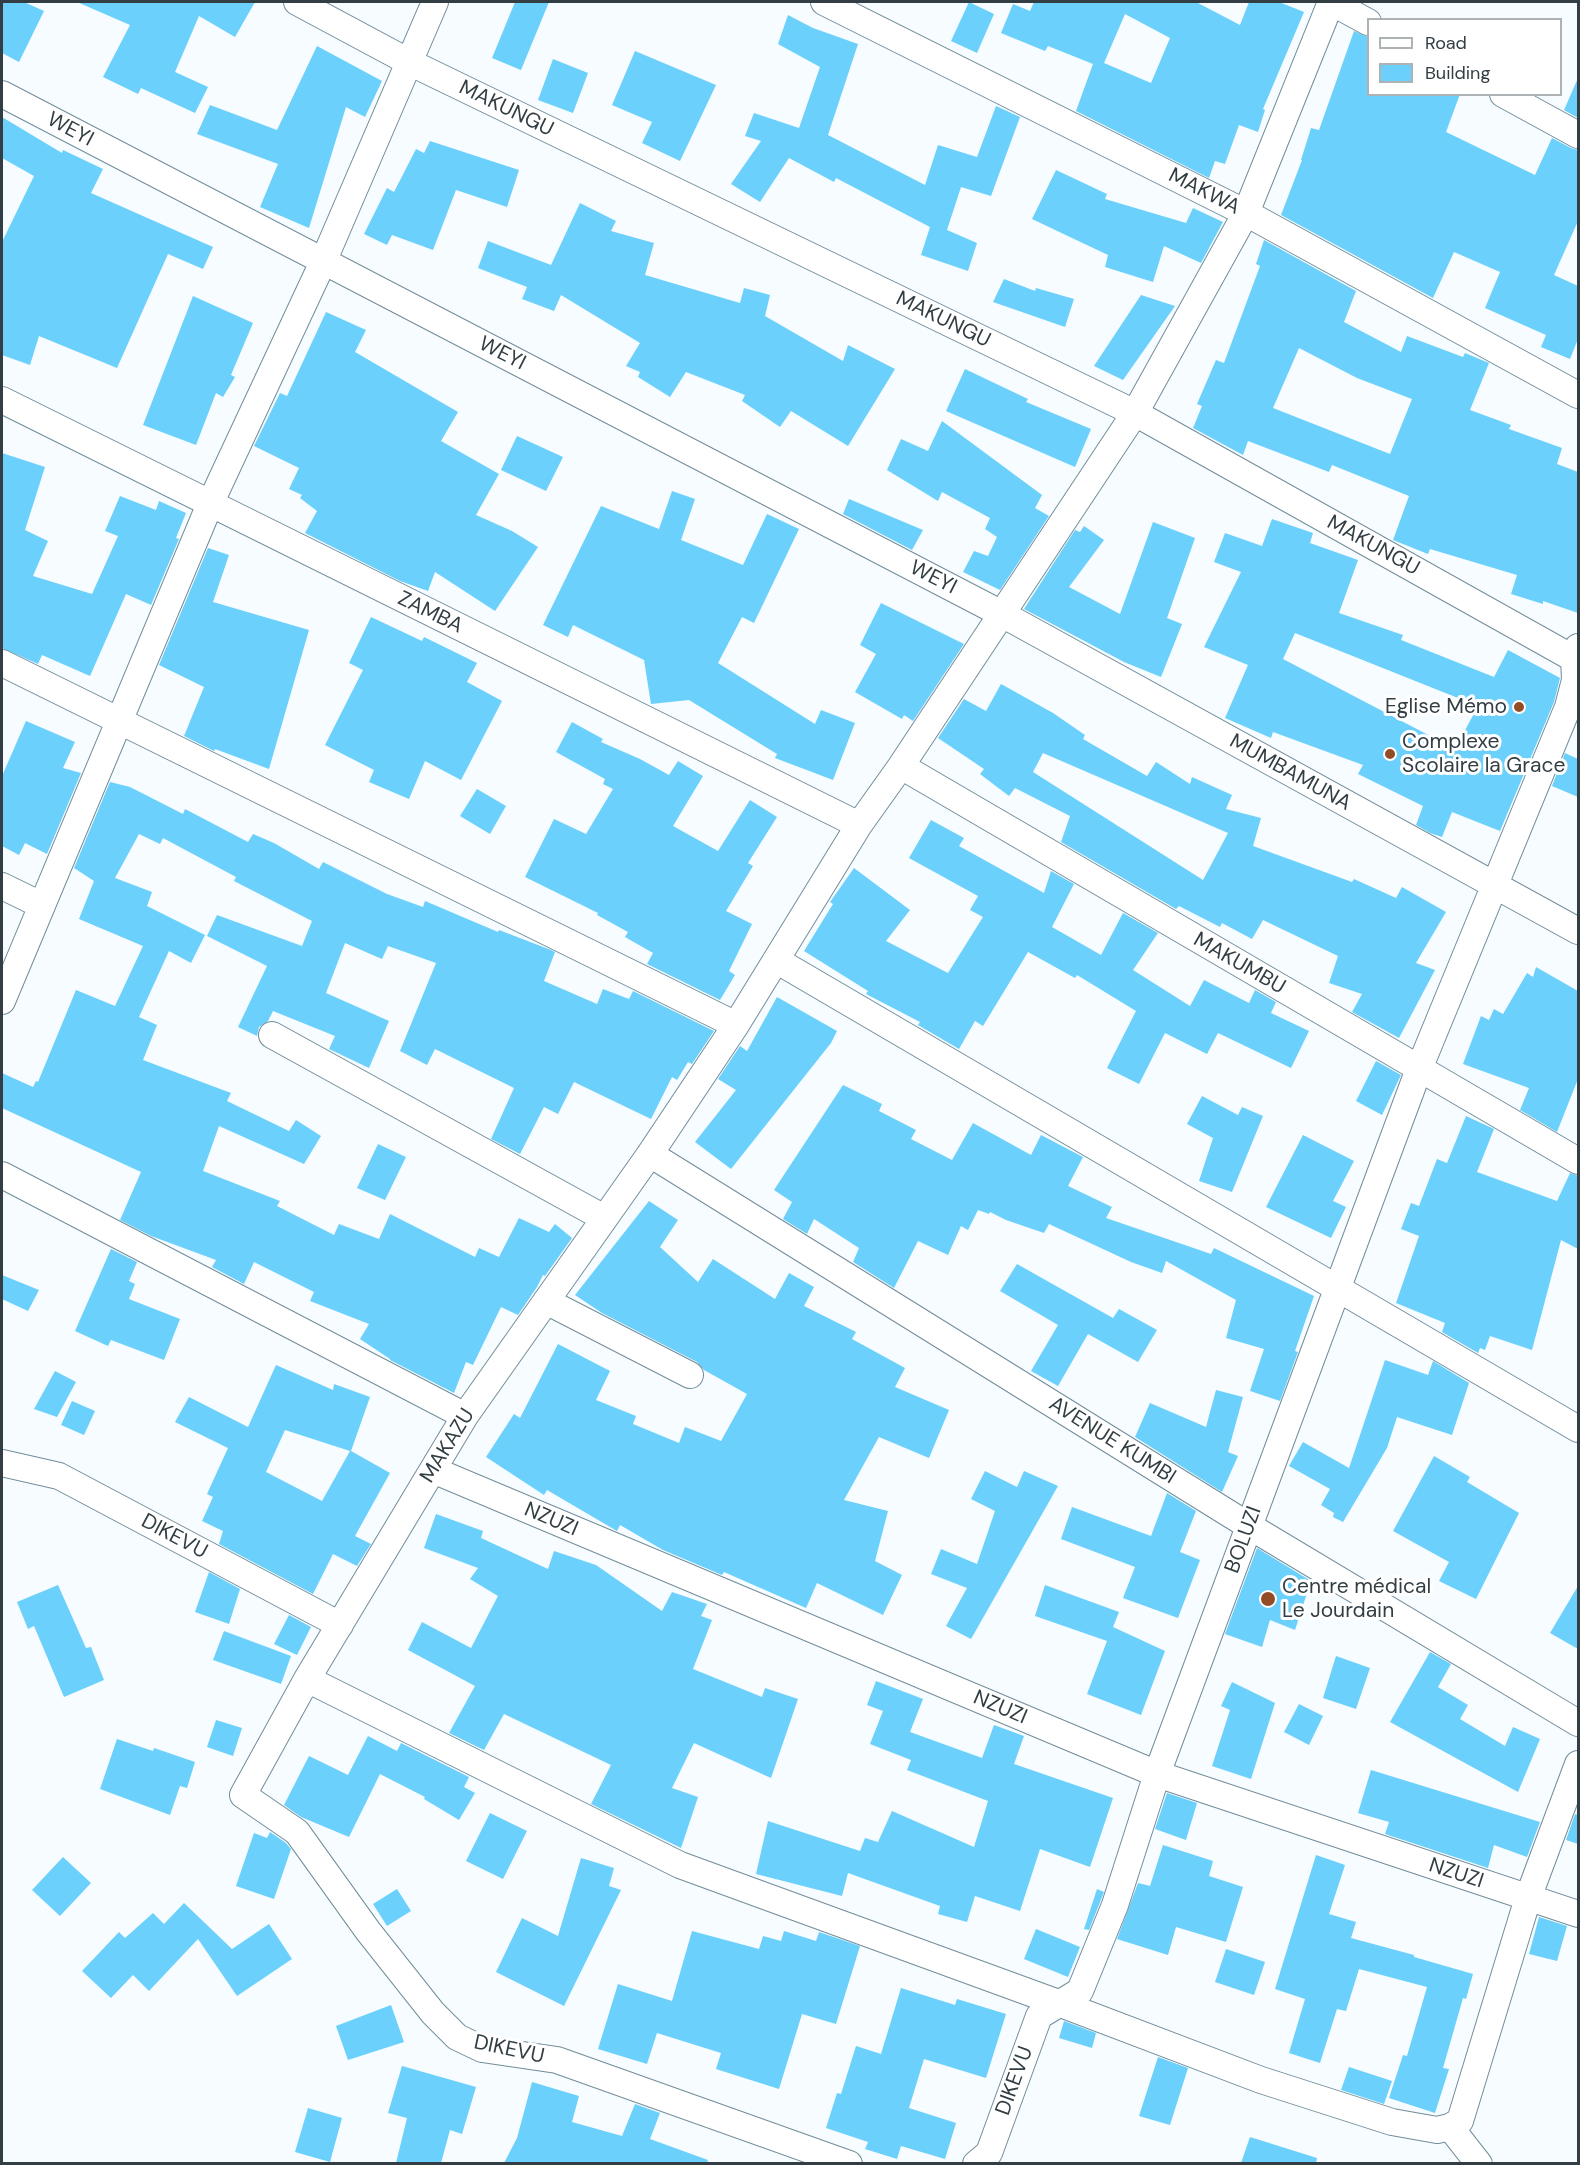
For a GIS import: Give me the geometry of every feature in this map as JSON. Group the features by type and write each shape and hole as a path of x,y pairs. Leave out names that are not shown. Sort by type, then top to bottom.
{"street":[{"name":"MAKUNGU","path":"297,2 409,62 1135,413 1577,655"},
{"path":"2,1001 210,504 323,262 435,2"},
{"name":"MAKWA","path":"824,2 1246,213 1578,395"},
{"path":"1331,2 1367,21"},
{"name":"MAKAZU","path":"267,1750 465,1416 650,1154 736,1025 859,825 901,766 1135,413 1246,213 1331,2"},
{"name":"WEYI","path":"2,94 1002,614"},
{"path":"1507,96 1578,135"},
{"name":"ZAMBA","path":"2,400 859,825"},
{"name":"MUMBAMUNA","path":"1002,614 1578,931"},
{"name":"BOLUZI","path":"1061,2004 1080,1992 1115,1905 1157,1774 1419,1070 1568,707 1575,680 1577,655"},
{"path":"2,663 736,1025"},
{"name":"MAKUMBU","path":"901,766 1578,1161"},
{"path":"2,886 41,905"},
{"path":"776,960 1578,1429"},
{"path":"272,1035 604,1218"},
{"name":"AVENUE KUMBI","path":"650,1154 1249,1526 1578,1723"},
{"path":"2,1175 465,1416"},
{"path":"546,1301 690,1375"},
{"name":"DIKEVU","path":"2,1463 59,1476 340,1625"},
{"name":"NZUZI","path":"433,1470 1157,1774 1578,1914"},
{"path":"307,1679 680,1865 1061,2004 1260,2080 1392,2122 1437,2130 1450,2127 1460,2121 1528,1898 1578,1764"},
{"name":"DIKEVU","path":"267,1750 243,1795 297,1832 368,1931 433,2013 457,2037 482,2049 557,2060 849,2163"},
{"name":"DIKEVU","path":"976,2163 989,2153 1039,2016 1061,2004"},
{"path":"1450,2127 1479,2163"}],"building":[{"path":"2,2 24,2 44,11 19,62 2,53"},
{"path":"77,2 255,2 235,37 199,16 175,72 208,87 195,113 141,88 138,94 103,77 130,25"},
{"path":"515,2 549,2 521,70 492,58"},
{"path":"969,2 994,14 977,53 951,41"},
{"path":"1034,2 1196,2 1240,25 1249,2 1279,2 1304,12 1263,109 1265,110 1258,132 1239,125 1225,164 1215,161 1209,178 1076,111 1093,64 1048,46 1045,51 1001,33 1013,4 1030,11","holes":["1125,14 1170,38 1151,83 1104,63"]},
{"path":"788,15 813,28 858,44 828,135 925,185 938,145 977,157 996,106 1020,117 991,196 961,187 947,230 977,243 968,271 921,255 930,227 836,178 834,182 789,158 760,202 731,184 761,141 745,136 754,113 799,128 820,67 778,44"},
{"path":"1354,31 1367,37 1367,96 1459,96 1446,132 1535,175 1552,138 1578,150 1578,221 1554,275 1578,286 1578,339 1570,359 1541,347 1546,335 1485,308 1500,272 1454,252 1433,298 1281,215 1302,160 1311,128 1319,130"},
{"path":"317,46 382,81 365,117 346,107 309,228 260,207 278,164 197,134 210,105 277,130"},
{"path":"635,51 716,85 680,161 642,143 652,122 612,105"},
{"path":"553,59 588,73 573,113 538,100"},
{"path":"1578,78 1578,118 1564,110"},
{"path":"2,117 62,153 63,150 103,169 91,193 213,247 203,269 168,254 117,368 39,336 30,365 2,355 2,242 34,176 2,158"},
{"path":"430,141 519,170 507,207 456,190 433,250 392,235 387,245 364,234 387,188 394,192 416,149 424,153"},
{"path":"1056,170 1107,194 1105,199 1186,223 1193,208 1223,222 1201,263 1164,246 1153,282 1105,267 1108,255 1032,219"},
{"path":"580,203 616,221 611,231 654,243 645,275 740,303 744,288 770,295 765,316 843,361 848,345 895,369 848,446 791,411 780,427 742,401 745,395 686,372 670,397 638,377 640,372 626,366 640,343 561,295 554,311 522,299 527,287 478,268 488,241 551,265"},
{"path":"1264,240 1356,291 1344,322 1401,352 1407,336 1463,357 1465,353 1489,363 1470,410 1511,425 1509,429 1562,448 1557,464 1578,472 1578,613 1543,601 1543,604 1511,594 1517,575 1430,549 1428,554 1393,540 1409,496 1332,465 1329,472 1248,441 1243,455 1193,428 1202,406 1197,404 1216,360 1224,363 1260,266 1256,264","holes":["1299,348 1357,378 1412,399 1390,454 1273,408"]},
{"path":"1004,279 1035,291 1036,288 1074,299 1065,327 993,302"},
{"path":"1141,295 1175,306 1123,380 1094,366"},
{"path":"193,296 253,323 231,375 235,377 223,397 216,393 196,445 143,425"},
{"path":"326,312 366,330 355,352 458,412 441,441 499,474 476,515 512,531 538,547 495,611 435,572 428,591 400,581 305,533 317,511 300,498 302,495 289,489 299,468 254,446 280,393 287,396"},
{"path":"965,369 1028,399 1026,402 1091,429 1075,467 946,411"},
{"path":"942,421 1042,495 1035,508 1049,516 1000,590 963,572 974,551 988,556 997,537 985,529 990,518 942,492 938,501 887,470 901,439 928,451"},
{"path":"517,436 563,457 546,491 501,470"},
{"path":"2,453 45,467 25,530 48,541 33,576 92,594 118,536 105,531 120,496 156,510 159,501 186,513 176,538 179,539 151,605 126,594 90,676 42,655 38,664 2,648"},
{"path":"672,491 695,499 681,540 743,565 767,514 799,529 754,623 742,617 718,663 815,724 821,710 855,723 833,780 775,758 777,754 689,700 651,704 644,660 573,625 568,637 543,625 601,506 659,529"},
{"path":"849,499 923,530 912,550 843,514"},
{"path":"1272,519 1313,533 1310,543 1358,560 1339,613 1403,635 1401,640 1494,677 1508,650 1560,678 1554,702 1500,831 1452,812 1442,837 1430,833 1416,825 1423,806 1358,774 1363,765 1273,732 1271,738 1225,718 1248,665 1204,647 1241,572 1214,562 1225,533 1262,546","holes":["1295,633 1478,706 1455,749 1283,659"]},
{"path":"1153,522 1195,538 1167,618 1182,624 1161,677 1124,662 1024,609 1075,530 1080,532 1084,526 1104,540 1069,587 1120,614"},
{"path":"208,548 229,555 213,602 309,630 269,769 215,749 214,751 184,736 204,687 159,665"},
{"path":"881,603 964,644 913,721 904,715 902,719 855,692 876,654 860,645"},
{"path":"371,617 422,641 424,637 477,663 467,682 502,701 461,780 425,761 409,799 369,782 374,770 325,745 363,670 349,663"},
{"path":"1001,684 1053,713 1085,735 1083,739 1147,776 1156,762 1190,784 1192,777 1232,795 1226,809 1261,818 1253,846 1352,882 1354,879 1396,898 1402,887 1446,912 1416,963 1435,970 1399,1038 1352,1012 1362,994 1329,983 1338,956 1263,920 1252,939 1222,923 1220,927 1179,906 1176,909 1061,842 1070,816 1015,788 1009,796 980,774 984,769 938,738 964,699 986,711","holes":["1043,753 1228,833 1203,880 1033,772"]},
{"path":"26,721 75,742 63,768 81,773 47,854 25,843 19,855 2,846 2,776"},
{"path":"572,722 603,739 601,742 669,775 678,761 703,776 673,826 718,851 750,800 777,817 748,863 753,866 726,911 752,924 729,971 735,975 720,1000 647,964 653,953 625,937 628,932 597,915 598,913 525,877 554,819 586,834 613,789 603,784 605,779 556,752"},
{"path":"1565,753 1578,759 1578,797 1552,786"},
{"path":"110,782 130,787 183,814 185,809 248,842 253,834 274,843 319,869 323,862 387,894 423,907 425,901 498,932 499,930 551,950 555,952 544,981 597,1004 603,989 629,999 633,991 714,1031 692,1064 688,1062 677,1080 672,1077 651,1119 574,1082 558,1114 544,1107 520,1154 491,1139 514,1088 435,1049 427,1065 400,1051 436,963 388,946 382,959 345,943 326,993 389,1021 369,1068 329,1049 335,1036 273,1011 268,1021 259,1027 257,1036 238,1027 267,966 207,936 217,915 302,946 312,921 234,881 236,877 163,838 160,844 139,834 115,878 152,892 147,906 205,935 191,963 169,951 139,1017 157,1025 143,1060 231,1093 227,1101 289,1131 296,1120 321,1136 304,1164 219,1126 203,1171 280,1201 277,1206 334,1235 339,1224 379,1239 390,1214 475,1257 479,1248 499,1257 519,1218 549,1232 555,1224 572,1238 545,1276 543,1275 518,1315 501,1307 473,1365 466,1362 454,1393 390,1360 360,1339 369,1324 310,1301 314,1292 254,1262 244,1284 212,1267 216,1260 151,1236 120,1220 141,1172 2,1108 2,1073 33,1087 36,1081 38,1082 76,990 115,1006 143,946 79,919 94,881 74,868"},
{"path":"477,789 506,806 490,834 460,816"},
{"path":"931,820 964,838 959,846 1044,893 1051,871 1074,884 1052,927 1101,955 1123,913 1158,933 1133,970 1190,1006 1204,980 1249,1003 1255,990 1276,1002 1271,1013 1309,1031 1291,1068 1218,1033 1207,1054 1165,1033 1139,1084 1107,1068 1136,1011 1077,975 1075,978 1028,952 983,1026 975,1021 959,1049 918,1025 920,1022 866,994 868,991 804,951 833,904 830,902 854,868 910,910 886,941 948,973 983,917 970,910 978,896 909,858"},
{"path":"1536,967 1578,991 1578,1079 1557,1132 1520,1110 1529,1088 1463,1064 1481,1016 1489,1020 1494,1009 1503,1014 1527,973 1533,977"},
{"path":"777,997 837,1031 831,1043 731,1169 695,1142 736,1090 718,1079 740,1046 747,1051"},
{"path":"1376,1061 1401,1075 1382,1115 1356,1101"},
{"path":"843,1085 882,1104 879,1111 916,1130 911,1139 952,1160 973,1123 1031,1155 1041,1135 1083,1157 1068,1186 1112,1207 1106,1218 1211,1254 1214,1248 1314,1296 1295,1351 1298,1352 1280,1401 1250,1391 1264,1349 1226,1338 1236,1300 1166,1261 1162,1273 1131,1262 1049,1224 1044,1233 990,1212 989,1214 978,1210 968,1230 961,1226 948,1255 918,1241 894,1288 853,1262 859,1248 814,1219 807,1234 783,1219 792,1202 774,1190"},
{"path":"1202,1096 1238,1115 1242,1107 1263,1116 1232,1192 1199,1181 1213,1138 1187,1124"},
{"path":"1466,1116 1494,1129 1477,1172 1557,1201 1570,1173 1578,1176 1578,1249 1561,1240 1532,1350 1490,1336 1485,1350 1480,1348 1478,1353 1442,1332 1445,1323 1396,1303 1419,1236 1401,1229 1411,1203 1419,1206 1437,1159 1447,1163"},
{"path":"1303,1135 1354,1161 1333,1201 1346,1207 1331,1238 1266,1207"},
{"path":"378,1144 406,1157 385,1200 357,1188"},
{"path":"649,1201 678,1220 660,1247 698,1282 713,1259 775,1299 789,1273 814,1287 804,1306 856,1332 852,1339 905,1368 895,1387 949,1410 929,1458 879,1437 844,1500 888,1511 875,1561 902,1575 883,1615 817,1583 806,1608 724,1572 722,1575 663,1550 620,1525 617,1531 547,1490 544,1495 486,1457 514,1414 520,1418 558,1344 610,1371 596,1400 636,1416 633,1424 679,1443 685,1427 721,1441 747,1394 704,1370 697,1362 602,1313 575,1295"},
{"path":"111,1249 137,1262 129,1281 135,1284 129,1299 180,1319 164,1360 111,1340 108,1346 75,1331"},
{"path":"1017,1264 1113,1318 1119,1309 1157,1330 1138,1362 1088,1334 1058,1386 1031,1371 1058,1325 1000,1291"},
{"path":"2,1275 39,1290 28,1311 2,1299"},
{"path":"1385,1360 1428,1375 1433,1361 1469,1383 1452,1435 1397,1417 1387,1448 1343,1522 1333,1517 1334,1513 1321,1505 1330,1489 1289,1466 1303,1442 1349,1468"},
{"path":"276,1365 333,1390 334,1384 370,1397 351,1451 390,1473 355,1536 371,1544 357,1566 333,1554 313,1594 219,1544 223,1531 202,1521 213,1497 207,1494 228,1448 175,1422 189,1397 248,1427","holes":["285,1430 350,1451 322,1501 266,1472"]},
{"path":"55,1371 76,1382 57,1417 34,1409"},
{"path":"1216,1390 1243,1397 1228,1452 1238,1456 1222,1492 1135,1437 1150,1403 1206,1427"},
{"path":"72,1401 95,1411 84,1435 61,1425"},
{"path":"1434,1456 1470,1477 1467,1482 1519,1513 1476,1599 1439,1581 1449,1562 1393,1531"},
{"path":"985,1471 1017,1487 1024,1471 1058,1486 971,1639 946,1626 967,1588 931,1574 941,1549 977,1564 995,1511 971,1499"},
{"path":"1167,1493 1196,1511 1180,1552 1200,1560 1178,1618 1123,1598 1135,1567 1061,1539 1072,1507 1151,1536"},
{"path":"436,1514 483,1531 481,1538 548,1569 554,1551 596,1565 662,1611 672,1592 707,1604 701,1616 712,1620 693,1669 762,1697 765,1688 798,1699 771,1778 694,1743 672,1788 698,1797 681,1848 591,1804 611,1765 504,1714 484,1750 449,1733 475,1686 408,1650 422,1622 471,1648 498,1596 470,1579 478,1568 424,1548"},
{"name":"Centre médical Le Jourdain","path":"1257,1548 1311,1581 1295,1630 1270,1620 1262,1647 1225,1634"},
{"path":"209,1572 240,1589 229,1624 195,1612"},
{"path":"58,1585 86,1648 91,1647 104,1680 64,1697 34,1626 28,1629 17,1602"},
{"path":"1045,1585 1119,1612 1113,1627 1165,1651 1141,1715 1087,1694 1107,1641 1035,1616"},
{"path":"1578,1586 1578,1649 1550,1633"},
{"path":"289,1615 311,1627 297,1655 274,1644"},
{"path":"224,1631 291,1656 281,1684 213,1660"},
{"path":"1430,1652 1451,1664 1438,1687 1468,1705 1460,1719 1505,1746 1513,1727 1540,1739 1518,1792 1390,1722"},
{"path":"1336,1656 1370,1668 1356,1709 1323,1698"},
{"path":"876,1681 923,1699 910,1732 982,1758 994,1725 1024,1736 1014,1764 1113,1798 1090,1867 1040,1849 1020,1911 975,1896 967,1922 938,1914 940,1906 848,1873 842,1896 756,1874 768,1821 860,1851 865,1838 878,1842 892,1811 974,1847 988,1801 907,1770 911,1760 870,1744 883,1711 867,1705"},
{"path":"1232,1682 1275,1703 1251,1779 1212,1766 1230,1710 1221,1706"},
{"path":"1299,1704 1323,1716 1309,1745 1284,1732"},
{"path":"216,1720 242,1728 233,1756 207,1747"},
{"path":"368,1736 397,1751 401,1743 469,1777 464,1787 475,1793 459,1820 424,1799 425,1797 380,1774 349,1837 301,1817 284,1805 309,1756 348,1775"},
{"path":"117,1739 153,1751 154,1748 195,1762 187,1788 180,1786 170,1815 100,1789"},
{"path":"1371,1770 1540,1822 1527,1857 1494,1845 1488,1868 1385,1834 1389,1822 1358,1813"},
{"path":"1167,1793 1197,1803 1186,1840 1155,1829"},
{"path":"490,1813 527,1831 503,1879 466,1861"},
{"path":"1575,1814 1578,1815 1578,1844 1566,1840"},
{"path":"270,1832 291,1849 274,1899 236,1886 254,1833 267,1838"},
{"path":"1163,1845 1213,1861 1209,1876 1243,1887 1226,1942 1176,1927 1168,1955 1117,1939 1138,1883 1150,1886"},
{"path":"1316,1855 1345,1865 1329,1914 1356,1922 1351,1938 1473,1974 1466,1999 1463,1998 1443,2068 1449,2069 1435,2113 1389,2098 1403,2055 1407,2056 1427,1987 1359,1969 1346,2011 1337,2009 1320,2063 1289,2053 1305,1999 1275,1989"},
{"path":"63,1857 91,1883 60,1916 32,1890"},
{"path":"581,1858 614,1868 609,1886 621,1890 564,2006 496,1972 522,1918 558,1936"},
{"path":"397,1889 411,1911 387,1926 373,1904"},
{"path":"1097,1889 1104,1892 1089,1930 1084,1929"},
{"path":"184,1903 232,1949 269,1924 292,1959 237,1996 198,1939 149,1991 133,1975 111,1998 82,1971 119,1932 125,1938 153,1913 164,1924"},
{"path":"1539,1917 1567,1926 1557,1961 1529,1954"},
{"path":"1036,1929 1080,1947 1068,1977 1024,1959"},
{"path":"692,1931 759,1949 763,1936 781,1941 784,1931 816,1941 819,1932 860,1946 836,2024 802,2014 779,2089 716,2069 721,2053 657,2033 647,2064 598,2049 618,1984 672,2001"},
{"path":"1226,1949 1265,1962 1254,1995 1215,1982"},
{"path":"901,1988 955,2005 957,1999 1006,2014 986,2078 924,2059 909,2108 956,2123 945,2159 901,2146 897,2159 865,2149 868,2142 826,2128 837,2093 841,2094 856,2046 881,2054"},
{"path":"391,2005 404,2042 348,2060 336,2026"},
{"path":"1064,2021 1096,2033 1092,2048 1059,2038"},
{"path":"1158,2057 1188,2068 1170,2125 1139,2116"},
{"path":"402,2066 476,2087 462,2134 450,2130 441,2163 396,2163 407,2118 388,2113"},
{"path":"1349,2067 1392,2081 1384,2104 1341,2090"},
{"path":"532,2082 579,2096 572,2122 622,2136 635,2104 660,2113 650,2139 708,2160 707,2163 504,2163 517,2138"},
{"path":"308,2108 342,2118 330,2162 295,2152"},
{"path":"1250,2137 1317,2158 1316,2163 1241,2163"}],"place":[{"name":"Eglise Mémo","path":"1519,707"},
{"name":"Complexe Scolaire la Grace","path":"1390,754"},
{"name":"Centre médical Le Jourdain","path":"1268,1599"}]}
